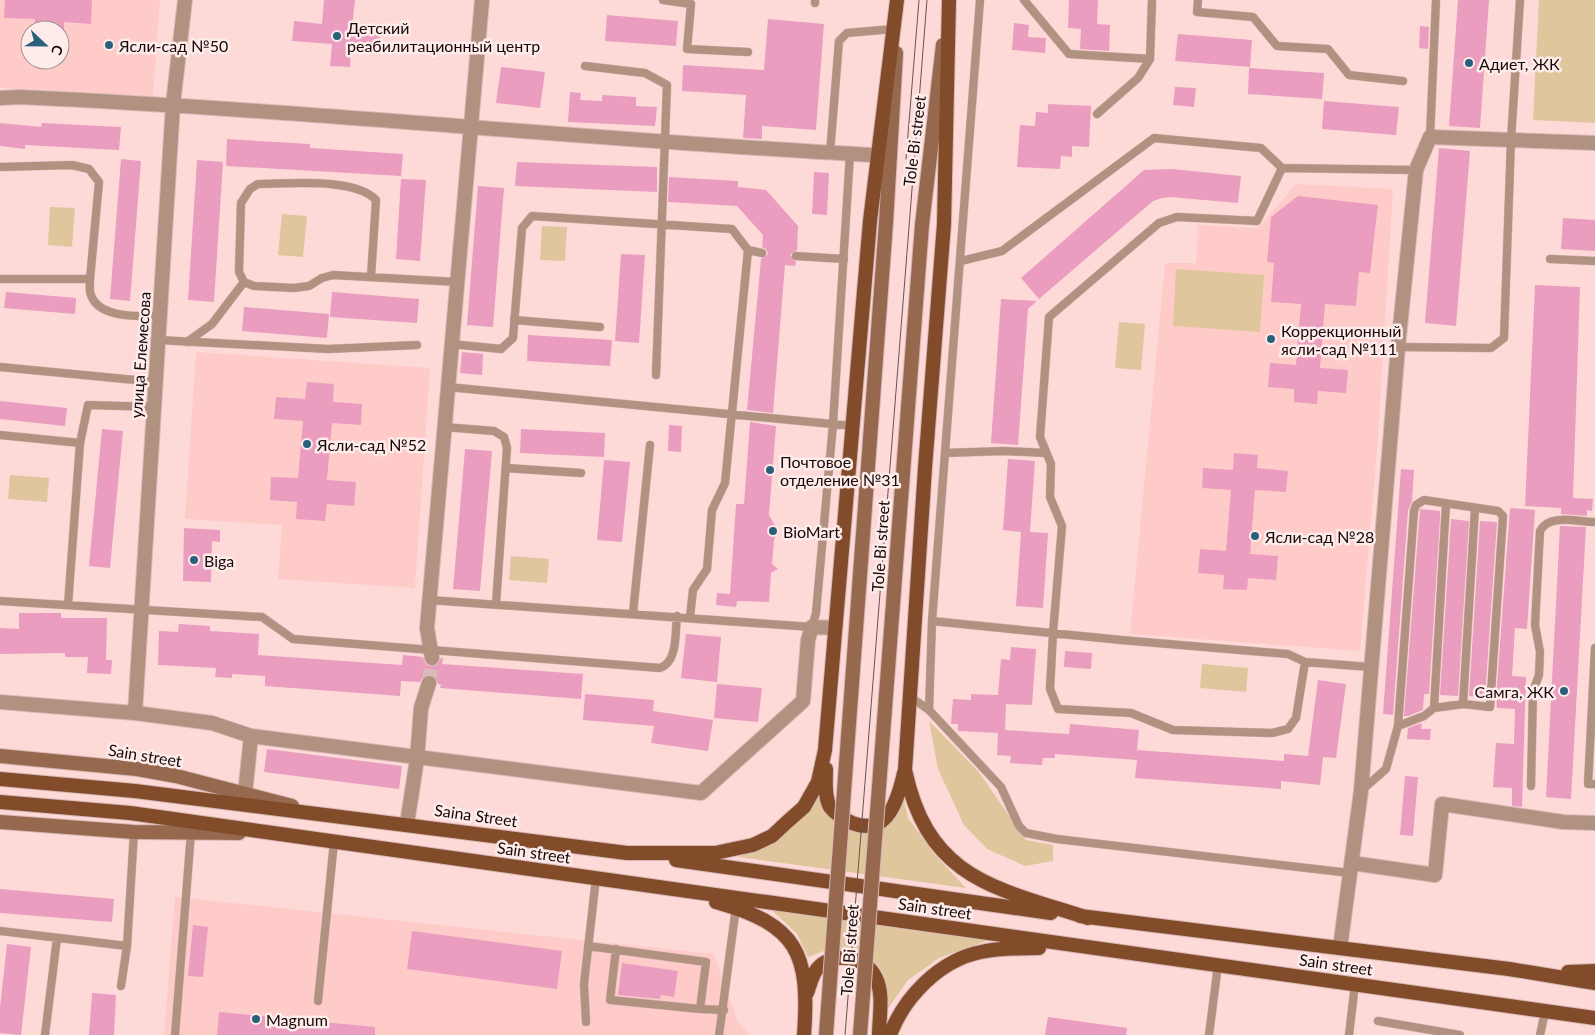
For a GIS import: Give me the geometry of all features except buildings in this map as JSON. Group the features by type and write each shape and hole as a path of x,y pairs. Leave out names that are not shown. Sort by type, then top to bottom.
{"main road":[{"path":"898,0 893,29 884,156 852,426 825,750 827,792 830,806 840,817 854,824 868,825 881,822 892,811 899,798 905,770 944,224 949,0"},
{"name":"Tole Bi street","path":"826,1035 886,222 884,156 898,0"},
{"name":"Tole Bi street","path":"860,1035 922,225 949,0"},
{"path":"627,853 714,853 753,845 772,836 804,807 818,782 825,750"},
{"name":"Sain street","path":"0,756 137,769 176,776 320,813"},
{"path":"905,770 910,795 920,818 939,848 958,867 1000,889 1088,918"},
{"path":"0,779 135,791 320,813"},
{"name":"Sain street","path":"0,802 130,813 1595,1018"},
{"name":"Saina Street","path":"320,813 627,853"},
{"name":"Sain street","path":"0,822 134,832 270,833"},
{"name":"Sain street","path":"627,853 1088,918 1509,969 1595,983"},
{"path":"662,886 736,908 770,923 784,935 796,950 801,964 807,995"},
{"path":"890,1035 903,1007 930,976 978,952 1010,948 1086,948"},
{"path":"804,1035 807,995 816,969 825,962 839,958 856,959 869,966 876,978 880,993 879,1035"},
{"path":"1509,969 1595,971"}],"street":[{"name":"улица Елемесова","path":"135,713 173,104 185,0"},
{"path":"431,653 427,628 429,600 482,0"},
{"path":"0,98 19,97 173,104 470,128 884,156"},
{"path":"1340,948 1361,790 1398,347 1416,170 1430,137 1595,143"},
{"path":"0,702 135,713 212,723 251,736 417,759 700,793 803,701 808,640 812,627 835,628"},
{"path":"408,824 417,759 421,708 429,683"},
{"path":"245,794 251,736"},
{"path":"1351,868 1435,875 1442,804 1563,822 1595,823"}],"lane":[{"path":"662,0 691,4 687,49 748,52"},
{"path":"929,710 932,621 980,0"},
{"path":"1024,0 1069,54 1150,59"},
{"path":"1097,114 1138,78 1150,59 1152,0"},
{"path":"1198,0 1197,12 1253,17 1278,46 1328,50 1349,75 1402,81"},
{"path":"1430,137 1436,0"},
{"path":"1398,347 1491,348 1504,338 1520,0"},
{"path":"830,153 839,41 847,33 893,29"},
{"path":"585,66 645,73 668,85 660,224 656,375"},
{"path":"961,261 1002,251 1154,138 1261,148 1282,168 1416,170"},
{"path":"429,600 812,627 816,613 833,424 850,154"},
{"path":"0,168 72,165 89,169 99,182 90,295 98,306 110,312 160,316"},
{"path":"1282,168 1258,221 1177,217 1159,223 1049,317 1040,437 1051,464 1050,497 1062,526 1052,633 1050,689 1058,709 1131,713 1172,730 1272,733 1288,729 1296,718 1305,662"},
{"path":"371,277 376,200 371,194 362,189 324,184 258,184 250,189 241,203 239,272 244,282 254,286 294,288 310,286 322,278 333,275 456,282"},
{"path":"451,344 501,349 513,338 522,228 532,216 732,229 748,250 762,253"},
{"path":"690,618 693,590 707,569 712,510 725,483 748,250"},
{"path":"796,256 844,258"},
{"path":"1550,259 1595,261"},
{"path":"0,279 90,279"},
{"path":"187,342 212,324 244,282"},
{"path":"514,320 600,327"},
{"path":"159,340 328,349 417,345"},
{"path":"0,367 156,382"},
{"path":"448,387 732,416 852,426"},
{"path":"68,605 80,443 88,405 155,407"},
{"path":"444,427 494,431 504,437 507,448 496,604"},
{"path":"0,435 80,443"},
{"path":"633,613 650,446"},
{"path":"945,453 1046,453"},
{"path":"506,468 581,473"},
{"path":"1361,790 1386,769 1398,726 1414,511 1416,505 1424,500 1498,511 1503,516 1490,706 1463,704 1434,708 1424,716 1398,726"},
{"path":"1434,708 1446,504"},
{"path":"1463,704 1475,508"},
{"path":"1530,786 1532,691 1539,675 1540,660 1535,625 1540,531 1544,523 1551,520 1595,522"},
{"path":"0,601 262,617 293,639 431,653 660,668 667,665 672,659 677,616"},
{"path":"932,621 1288,654 1305,662 1370,667"},
{"path":"1595,648 1588,784 1595,784"},
{"path":"909,696 929,710 1001,787 1019,826 1026,834 1057,839 1351,868"},
{"path":"121,986 127,946 134,832"},
{"path":"175,1035 191,833"},
{"path":"318,1001 334,842"},
{"path":"586,1022 584,984 596,878"},
{"path":"719,1035 724,1010 736,908"},
{"path":"0,931 127,946"},
{"path":"45,1035 57,938"},
{"path":"588,946 706,962 700,1009"},
{"path":"616,949 610,1000 724,1010"},
{"path":"1209,1035 1218,965"},
{"path":"1349,1035 1355,984"},
{"path":"1540,1035 1545,1012"},
{"path":"1378,1020 1460,1035"}],"shaded area":[{"name":"Ясли-сад №50","path":"0,0 160,0 153,96 0,88"},
{"path":"1539,0 1595,0 1595,123 1533,120"},
{"path":"1296,184 1393,189 1378,438 1360,651 1130,634 1165,263 1196,263 1198,225 1258,228"},
{"path":"50,207 75,208 72,247 48,245"},
{"path":"282,214 307,216 303,257 278,255"},
{"path":"542,226 567,227 565,261 540,260"},
{"path":"1176,269 1264,275 1260,332 1173,326"},
{"path":"1119,322 1145,324 1141,370 1115,368"},
{"name":"Ясли-сад №52","path":"196,352 430,368 415,588 278,579 282,525 185,519"},
{"path":"10,475 49,478 47,502 8,499"},
{"path":"511,556 549,559 547,583 509,580"},
{"path":"1202,664 1248,668 1246,692 1200,688"},
{"path":"929,721 978,771 1026,840 1053,845 1053,861 1025,866 987,849 964,825 938,769"},
{"path":"820,794 837,823 894,818 904,800 908,818 936,856 966,888 738,857 776,840 794,826"},
{"path":"175,897 714,954 737,1020 750,1035 164,1035"},
{"path":"772,910 989,940 939,958 908,980 887,1010 885,978 880,968 861,955 829,949 808,957 797,934"}],"tunnel":[{"path":"429,683 432,658"}],"tram line":[{"path":"906,159 919,0"},
{"path":"845,1035 927,0"}],"place":[{"name":"Детский реабилитационный центр","path":"337,36"},
{"name":"Ясли-сад №50","path":"109,45"},
{"name":"Адиет, ЖК","path":"1469,63"},
{"name":"Коррекционный ясли-сад №111","path":"1271,339"},
{"name":"Ясли-сад №52","path":"307,444"},
{"name":"Почтовое отделение №31","path":"770,470"},
{"name":"BioMart","path":"773,531"},
{"name":"Ясли-сад №28","path":"1255,536"},
{"name":"Biga","path":"194,560"},
{"name":"Самга, ЖК","path":"1564,691"},
{"name":"Magnum","path":"256,1019"}]}
